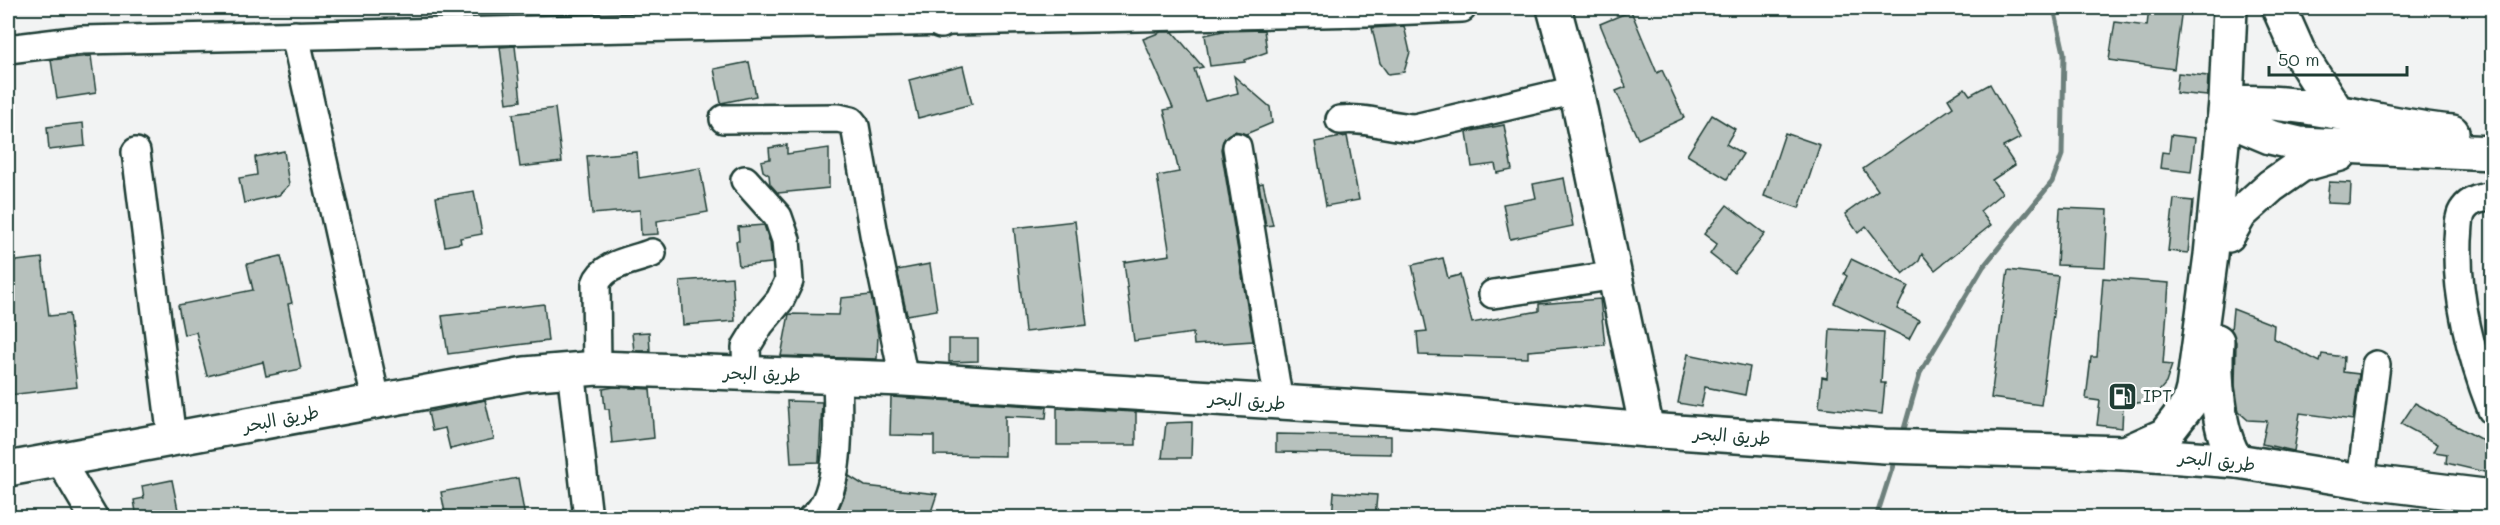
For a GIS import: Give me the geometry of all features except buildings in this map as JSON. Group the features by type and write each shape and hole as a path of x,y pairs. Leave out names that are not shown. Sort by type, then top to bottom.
{"main road":[{"path":"1554,8 1576,90 1647,430"},
{"path":"2229,8 2232,113 2228,235 2215,363 2219,401 2229,451 2237,461"},
{"path":"2124,453 2165,435 2189,404 2248,8"},
{"path":"2279,8 2298,51 2337,112"},
{"path":"2232,113 2280,104 2337,112 2412,128 2493,133"},
{"path":"2232,113 2270,137 2300,144 2493,153"},
{"path":"2228,235 2240,214 2271,186 2301,165 2362,148"},
{"name":"طريق البحر","path":"8,469 376,400 525,374 584,368 904,379 1442,412 1647,430 1885,446 2124,453 2237,461 2361,481 2493,497"}],"street":[{"path":"8,49 82,40 928,14 1367,12 1462,8"},
{"path":"295,35 376,400"},
{"path":"1340,120 1355,118 1397,128 1415,128 1576,90"},
{"path":"724,119 838,118 851,121 855,126 874,234 904,379"},
{"path":"1237,147 1279,403"},
{"path":"136,152 172,439"},
{"path":"745,180 778,217 786,240 789,281 780,300 760,324 746,347 747,374"},
{"path":"2493,197 2472,202 2463,209 2459,223 2457,264 2461,305 2481,383 2493,410"},
{"path":"588,518 584,368 596,284 606,269 652,253"},
{"path":"1493,294 1616,275"},
{"path":"2361,481 2376,365"},
{"path":"812,518 824,506 829,493 838,417 837,377"},
{"path":"59,459 94,518"}],"waterway":[{"path":"1902,436 1920,373 1983,267 2052,182 2062,155 2064,53 2054,8"},
{"path":"1876,518 1896,456"}],"place":[{"name":"IPT","path":"2122,396"}]}
